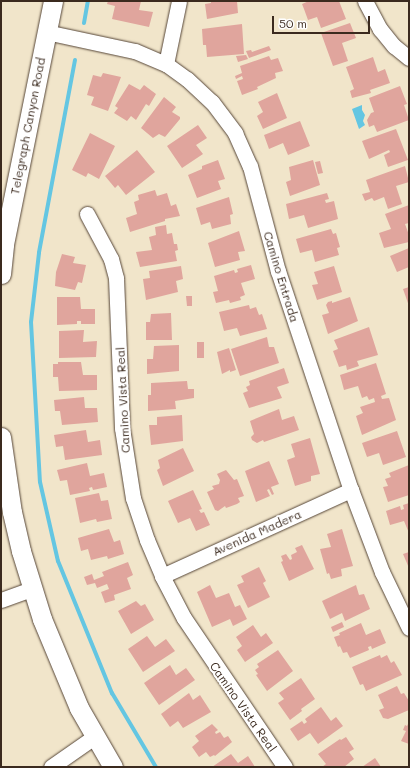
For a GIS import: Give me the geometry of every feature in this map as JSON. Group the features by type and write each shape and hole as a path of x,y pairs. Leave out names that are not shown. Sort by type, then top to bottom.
{"street":[{"name":"Telegraph Canyon Road","path":"1,274 4,244 53,1"},
{"path":"166,64 179,1"},
{"path":"365,1 380,29 394,46 409,58"},
{"name":"Camino Entrada","path":"46,32 135,51 166,64 212,102 235,133 246,156 280,276 351,490 382,572 409,628"},
{"name":"Camino Vista Real","path":"87,214 111,258 116,278 122,428 127,464 136,507 162,576 184,618 203,649 285,767"},
{"path":"1,437 12,512 32,589 65,678 94,737 113,767"},
{"name":"Avenida Madera","path":"162,576 351,490"},
{"path":"1,600 32,589"},
{"path":"51,767 94,737"}],"water":[{"path":"362,105 362,110 365,115 363,121 365,125 359,129 352,109"}],"building":[{"path":"108,1 141,1 139,10 153,12 149,27 112,19 115,6 107,4"},
{"path":"211,1 237,1 238,13 207,19 205,4 211,3"},
{"path":"309,1 339,1 346,19 321,28 317,17 308,20 302,4"},
{"path":"350,23 356,38 342,43 348,61 333,66 321,33"},
{"path":"242,24 244,54 207,57 206,45 203,45 202,29"},
{"path":"269,46 271,50 249,58 246,51 251,50 252,52"},
{"path":"246,55 248,59 238,62 236,56"},
{"path":"269,56 271,60 278,58 283,71 275,73 276,78 257,87 258,89 242,95 237,81 243,79 242,76 236,79 235,76 242,73 240,66"},
{"path":"373,57 378,72 385,69 390,83 370,90 371,93 352,98 350,91 354,89 346,67"},
{"path":"103,73 121,77 108,111 91,105 94,97 87,95 93,75 101,77"},
{"path":"129,84 140,90 144,85 156,94 149,106 146,104 136,120 131,116 127,121 114,113 118,108 115,106"},
{"path":"400,86 407,104 404,105 409,120 377,132 374,125 369,127 367,120 371,113 374,112 369,98"},
{"path":"277,93 287,118 263,129 257,116 263,112 258,102"},
{"path":"164,97 176,107 172,112 180,117 180,119 165,137 159,134 153,138 141,128"},
{"path":"300,121 310,146 288,155 283,143 269,149 264,135"},
{"path":"198,125 207,138 196,145 203,154 182,168 167,146"},
{"path":"396,129 408,160 388,167 384,155 390,152 389,150 369,159 362,141"},
{"path":"90,133 115,146 99,179 88,173 86,177 72,170"},
{"path":"137,150 155,172 126,195 118,185 115,188 105,176"},
{"path":"218,160 225,179 218,181 221,189 197,198 188,175 202,169 202,166"},
{"path":"313,160 320,185 290,196 286,182 291,180 289,167"},
{"path":"320,161 323,173 318,174 315,162"},
{"path":"405,166 409,182 396,186 402,204 388,209 384,197 374,201 372,198 365,201 362,194 370,192 366,180"},
{"path":"155,190 157,196 167,193 171,206 176,204 180,216 165,219 165,221 130,232 126,218 137,214 134,202 139,200 138,195"},
{"path":"327,193 329,199 325,200 326,203 334,201 338,219 308,228 304,215 289,219 286,204"},
{"path":"229,197 233,214 230,215 231,224 212,229 210,222 201,225 196,208"},
{"path":"409,205 409,223 405,224 409,235 409,242 384,248 379,233 391,229 385,214"},
{"path":"166,225 167,234 172,233 174,244 177,244 178,250 175,251 177,261 140,267 136,252 152,250 149,237 156,235 155,227"},
{"path":"331,229 333,234 336,233 340,247 337,248 339,255 315,262 312,250 300,253 296,239"},
{"path":"239,231 245,251 238,252 240,260 215,267 208,243"},
{"path":"409,248 409,267 397,272 390,256"},
{"path":"62,254 75,257 73,263 86,265 82,283 78,282 75,290 55,286 56,272"},
{"path":"251,265 255,279 241,283 245,295 240,297 241,300 230,303 229,300 216,303 213,292 218,291 214,276 234,270 235,273 238,272 237,269"},
{"path":"181,266 183,279 176,281 178,292 146,300 143,279 150,278 149,271"},
{"path":"334,266 342,292 317,300 312,285 318,284 314,272"},
{"path":"409,287 409,306 403,289"},
{"path":"186,296 192,296 192,306 187,306"},
{"path":"57,297 80,297 81,309 95,309 95,324 81,324 81,321 77,321 77,324 57,325"},
{"path":"350,297 358,321 328,334 322,315 329,313 326,305 328,302 332,301 332,303"},
{"path":"249,305 250,309 256,307 259,315 262,314 267,329 240,336 237,328 224,331 219,312"},
{"path":"171,313 172,340 146,340 146,322 150,322 151,314"},
{"path":"369,327 378,355 357,361 359,366 347,370 346,365 339,367 333,351 338,349 334,340"},
{"path":"84,330 83,342 97,341 96,357 59,358 59,331"},
{"path":"267,337 269,347 274,347 279,363 240,376 231,349"},
{"path":"197,342 204,342 204,358 197,358"},
{"path":"179,345 179,371 147,374 147,359 153,359 154,346"},
{"path":"229,348 236,370 230,372 230,370 222,374 217,352"},
{"path":"58,362 81,362 83,375 97,375 97,390 59,391 58,377 53,377 53,364 58,364"},
{"path":"376,363 386,394 381,396 382,399 389,398 396,420 362,435 356,416 363,413 360,407 375,402 374,398 369,400 367,396 362,398 358,386 344,390 340,375"},
{"path":"284,368 289,383 277,387 282,398 249,408 243,393 248,391 246,387 250,385 249,381"},
{"path":"187,381 188,389 194,389 194,398 175,401 176,409 148,411 148,395 151,395 151,383"},
{"path":"84,397 85,408 97,408 98,422 62,425 60,411 55,411 54,400"},
{"path":"279,409 282,420 294,416 299,430 264,442 263,440 257,443 252,440 251,437 254,434 250,421"},
{"path":"182,415 183,441 151,445 149,425 157,425 157,417"},
{"path":"86,430 88,442 100,440 102,455 65,460 63,446 56,447 54,435"},
{"path":"397,431 406,457 383,465 379,453 367,457 362,443"},
{"path":"310,438 320,474 311,476 311,481 295,486 287,460 295,457 291,444"},
{"path":"183,448 194,471 163,486 157,470 160,468 158,460"},
{"path":"269,461 279,484 271,487 274,494 272,495 269,489 267,490 270,496 256,502 245,471"},
{"path":"87,463 90,476 104,473 107,487 93,490 92,487 89,488 90,491 70,495 67,480 60,481 57,470"},
{"path":"409,465 409,495 388,502 383,487 388,486 385,479 391,477 389,473"},
{"path":"226,470 234,480 237,479 244,496 238,498 240,502 237,504 226,508 225,506 218,511 215,510 207,492 214,489 212,486 219,484 220,480 217,474"},
{"path":"193,490 202,509 199,510 201,513 204,512 210,525 196,531 190,518 178,523 168,501"},
{"path":"99,493 101,501 108,500 112,519 97,522 96,519 80,523 75,498"},
{"path":"409,503 409,533 404,521 390,525 386,511 400,506 401,510 404,509 403,505"},
{"path":"109,529 114,542 120,540 124,554 108,559 107,556 91,560 88,549 81,551 78,538"},
{"path":"342,529 353,566 341,569 342,576 331,579 329,573 327,574 320,549 331,547 327,534"},
{"path":"302,545 314,569 289,581 281,562 283,561 281,556 286,554 290,560 292,559 291,555 297,552 295,548"},
{"path":"409,552 409,568 403,554"},
{"path":"128,562 133,575 127,578 131,589 114,595 115,600 105,603 101,592 109,589 107,584 97,588 95,583 87,585 84,577 92,574 94,580 104,576 102,572"},
{"path":"259,567 266,581 263,583 270,597 248,608 237,585 244,582 241,576"},
{"path":"210,585 216,598 229,593 235,607 240,605 247,619 233,626 230,619 212,627 197,592"},
{"path":"356,585 359,595 364,594 370,609 345,621 342,613 330,619 322,601"},
{"path":"136,601 141,606 145,604 154,620 131,634 118,611"},
{"path":"342,622 344,627 333,632 331,627"},
{"path":"361,623 366,635 380,629 386,643 372,649 371,646 368,647 369,650 350,658 347,652 343,653 340,646 338,647 334,637 340,635 339,633"},
{"path":"253,625 261,637 266,633 273,643 245,662 237,650 242,646 236,637"},
{"path":"147,636 155,647 166,639 175,651 143,672 128,649"},
{"path":"278,650 293,671 267,691 256,675 258,674 255,670 259,667 257,664"},
{"path":"380,655 381,658 387,655 391,663 394,661 402,675 366,691 363,684 360,685 352,667"},
{"path":"170,665 176,675 186,668 195,680 159,705 144,683"},
{"path":"301,678 315,699 301,709 302,711 290,720 278,703 284,699 279,693"},
{"path":"397,686 401,694 404,693 409,701 409,710 388,719 383,718 379,710 384,708 378,695"},
{"path":"189,693 193,700 200,695 211,712 183,728 178,721 170,727 161,714"},
{"path":"321,707 331,721 336,717 343,726 318,744 310,733 298,741 290,729 302,721 304,724 307,722 305,719"},
{"path":"409,722 409,744 401,741 406,731 403,730 405,725 407,726"},
{"path":"212,724 218,730 215,732 216,734 220,732 224,738 228,736 232,742 215,756 210,757 206,752 199,757 192,747 199,741 195,736"},
{"path":"346,737 354,749 349,752 354,759 344,767 322,767 326,764 318,754 340,739 341,740"},
{"path":"231,754 238,763 248,756 255,767 212,767"},
{"path":"375,758 381,767 362,767"}],"waterway":[{"path":"84,23 88,1"},
{"path":"75,60 39,253 31,322 40,482 58,561 112,693 156,767"}]}
